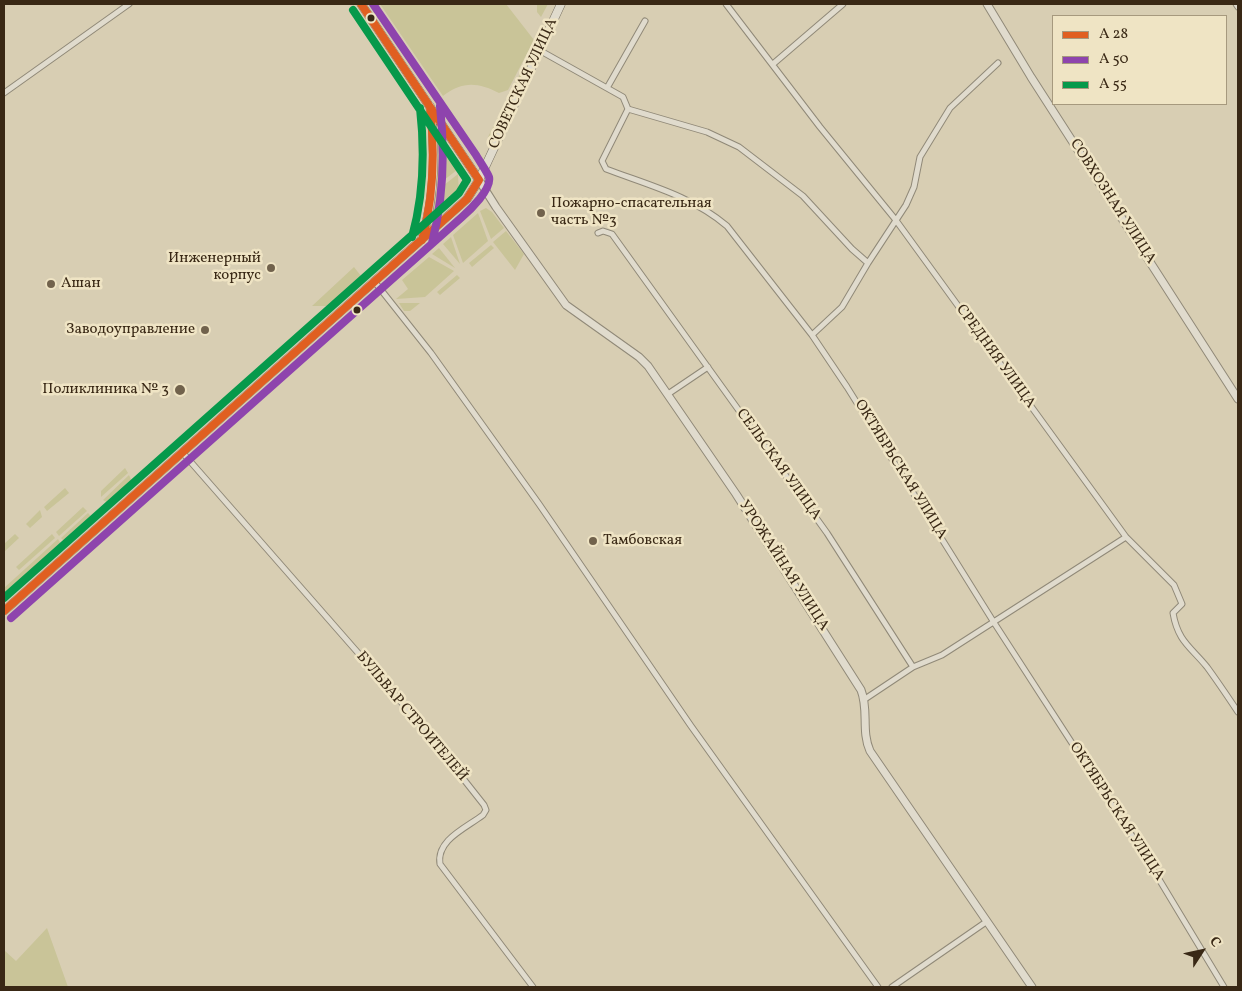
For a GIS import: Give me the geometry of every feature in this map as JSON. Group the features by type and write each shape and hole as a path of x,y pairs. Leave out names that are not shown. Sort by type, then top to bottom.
{"main road":[{"path":"361,4 430,104 479,180"},
{"name":"СОВЕТСКАЯ УЛИЦА","path":"4,611 467,199 479,180 538,49 561,4"},
{"path":"422,240 429,212 433,158 430,104"}],"street":[{"path":"4,93 129,4"},
{"name":"СРЕДНЯЯ УЛИЦА","path":"726,4 820,127 895,219 1126,537 1174,585 1182,604 1173,613 1175,627 1189,649 1205,665 1238,712"},
{"path":"773,64 843,4"},
{"name":"СОВХОЗНАЯ УЛИЦА","path":"987,4 1031,77 1238,399"},
{"path":"607,88 645,21"},
{"path":"538,49 623,97 628,109 707,132 739,147 802,196 868,262"},
{"path":"812,335 842,307 868,262 906,205 914,186 920,157 950,108 998,64"},
{"name":"ОКТЯБРЬСКАЯ УЛИЦА","path":"628,109 602,162 603,165 606,169 689,201 713,214 727,226 812,335 895,461 993,621 1145,856 1224,987"},
{"name":"УРОЖАЙНАЯ УЛИЦА","path":"479,180 556,293 573,310 639,357 668,394 736,494 861,690 865,700 865,741 870,751 1032,987"},
{"name":"СЕЛЬСКАЯ УЛИЦА","path":"598,233 603,231 612,234 827,533 913,666"},
{"path":"374,281 431,353 539,504 691,726 878,987"},
{"path":"668,394 708,367"},
{"name":"БУЛЬВАР СТРОИТЕЛЕЙ","path":"182,452 416,719 484,805 486,810 483,815 442,846 438,854 440,864 533,987"},
{"path":"865,700 913,666 942,655 1126,537"},
{"path":"892,987 986,922"}],"shaded area":[{"path":"371,4 374,4 475,151 472,153"},
{"path":"380,4 506,4 534,40 508,90 499,93 477,85 470,85 457,88 443,96"},
{"path":"537,4 548,4 541,17 537,12"},
{"path":"535,45 535,49 491,137 488,137"},
{"path":"438,142 457,170 435,187"},
{"path":"458,174 459,195 432,218 434,193"},
{"path":"486,208 492,212 504,228 491,239 480,211"},
{"path":"472,209 474,212 439,239"},
{"path":"478,213 488,241 463,263 453,235"},
{"path":"506,231 524,254 515,270 493,242"},
{"path":"451,237 460,264 443,244"},
{"path":"435,243 436,245 402,275 398,273 386,283 386,279 416,253 424,252"},
{"path":"491,245 494,248 472,267 469,263"},
{"path":"439,248 455,268 432,254"},
{"path":"429,257 454,271 425,297 396,299 408,289 402,280"},
{"path":"354,267 361,276 328,306 312,306"},
{"path":"457,275 460,278 440,295 437,292"},
{"path":"399,303 420,303 410,311 404,311"},
{"path":"125,468 128,473 101,497 101,491"},
{"path":"129,475 134,486 114,504 103,500"},
{"path":"65,488 69,493 47,511 44,507"},
{"path":"83,507 87,511 59,536 56,532"},
{"path":"40,510 42,517 30,528 26,524"},
{"path":"88,513 95,521 71,542 66,543 61,538"},
{"path":"15,534 19,538 4,552 4,544"},
{"path":"52,534 55,538 19,570 16,567"},
{"path":"58,539 63,548 11,594 4,597 4,588"},
{"path":"47,928 68,987 4,987 4,950 16,961"}],"transit line":[{"path":"4,611 455,210 467,199 479,180 361,4"},
{"path":"11,618 462,217 484,193 489,177 373,4"},
{"path":"4,598 448,203 459,193 467,180 353,10"},
{"path":"432,243 441,192 443,140 440,106"},
{"path":"422,240 429,207 432,174 433,141 430,107"},
{"path":"412,237 419,205 422,173 423,141 420,108"}],"place":[{"name":"Пожарно-спасательная часть №3","path":"541,213"},
{"name":"Инженерный корпус","path":"271,268"},
{"name":"Ашан","path":"51,284"},
{"name":"Заводоуправление","path":"205,330"},
{"name":"Поликлиника № 3","path":"180,390"},
{"name":"Тамбовская","path":"593,541"}]}
